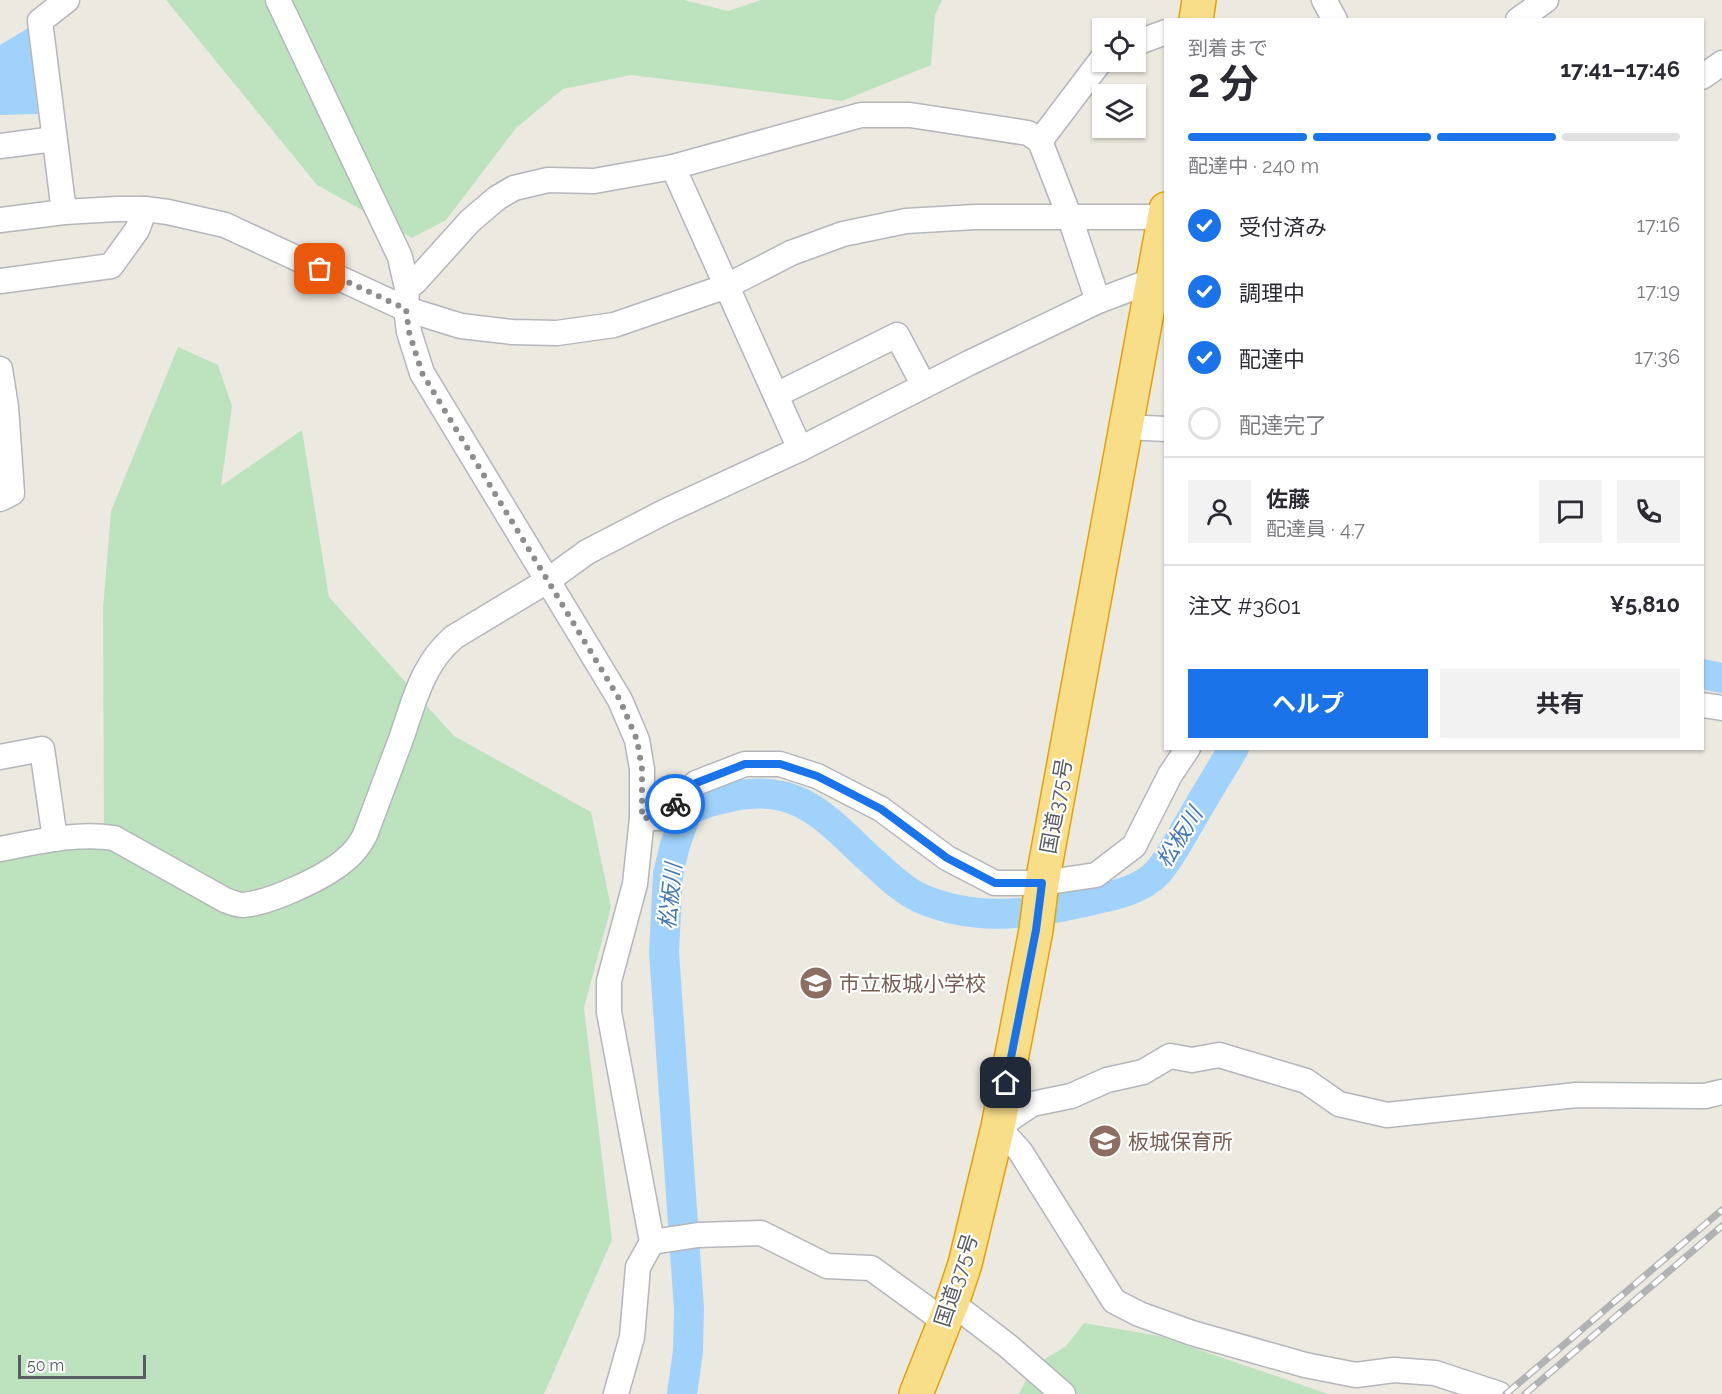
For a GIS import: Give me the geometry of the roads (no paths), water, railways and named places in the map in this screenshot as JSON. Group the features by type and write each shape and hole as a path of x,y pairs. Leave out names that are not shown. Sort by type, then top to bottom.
{"highway":[{"path":"1196,18 1199,0"},
{"name":"国道375号","path":"915,1394 965,1264 998,1127 1036,930 1041,890 1164,219"}],"street":[{"path":"64,212 40,21 67,0"},
{"path":"278,0 400,256 407,299 409,332 422,373 620,700 637,740 642,769 642,818 635,884 609,981 609,1012 659,1241"},
{"path":"1324,0 1334,18"},
{"path":"1521,18 1546,0"},
{"path":"1146,39 1164,33"},
{"path":"1704,76 1722,63"},
{"path":"1040,141 1092,72"},
{"path":"407,299 415,282 470,221 496,198 514,188 548,180 594,181 673,167 861,115 910,115 1028,133 1040,141 1070,218 1098,301"},
{"path":"0,146 54,139"},
{"path":"673,167 800,449"},
{"path":"0,281 111,266 137,231 144,209"},
{"path":"0,220 64,212 144,209 225,225 407,299 461,326 512,332 557,333 614,325 727,286 791,253 843,234 906,221 975,217 1070,218 1164,214"},
{"path":"0,849 55,839 104,836 114,838 225,900 241,905 265,900 292,890 344,861 358,848 365,835 423,676 447,643 547,581 587,552 664,512 800,449 1098,301 1151,280"},
{"path":"776,395 897,335 924,386"},
{"path":"0,369 12,493 0,499"},
{"path":"1125,427 1164,429"},
{"path":"1704,705 1722,708"},
{"path":"0,758 42,749 55,839"},
{"path":"642,818 662,818 696,783 745,764 780,764 817,776 881,809 947,858 995,883 1041,890 1096,875 1134,846 1170,775 1187,750"},
{"path":"1498,1394 1435,1373 1394,1370 1356,1375 1305,1365 1192,1333 1139,1314 1114,1301 1020,1151 998,1127 1032,1104 1071,1096 1107,1080 1143,1072 1170,1056 1192,1060 1219,1055 1306,1081 1340,1104 1387,1115 1577,1095 1705,1096 1722,1092"},
{"path":"616,1394 632,1337 638,1268 659,1241 698,1235 761,1233 827,1266 871,1268 1008,1346 1063,1394"}],"water":[{"path":"28,28 38,114 0,115 0,45"}],"waterway":[{"name":"松板川","path":"1704,674 1722,678"},
{"name":"松板川","path":"682,1394 688,1351 689,1309 664,952 668,874 687,811 718,799 754,793 775,794 793,799 826,819 895,882 920,898 939,905 977,913 1036,911 1120,894 1150,879 1171,854 1233,750"}],"railway":[{"path":"1506,1394 1722,1210"},
{"path":"1525,1394 1722,1226"}],"place":[{"name":"市立板城小学校","path":"816,983"},
{"name":"板城保育所","path":"1105,1141"}]}
